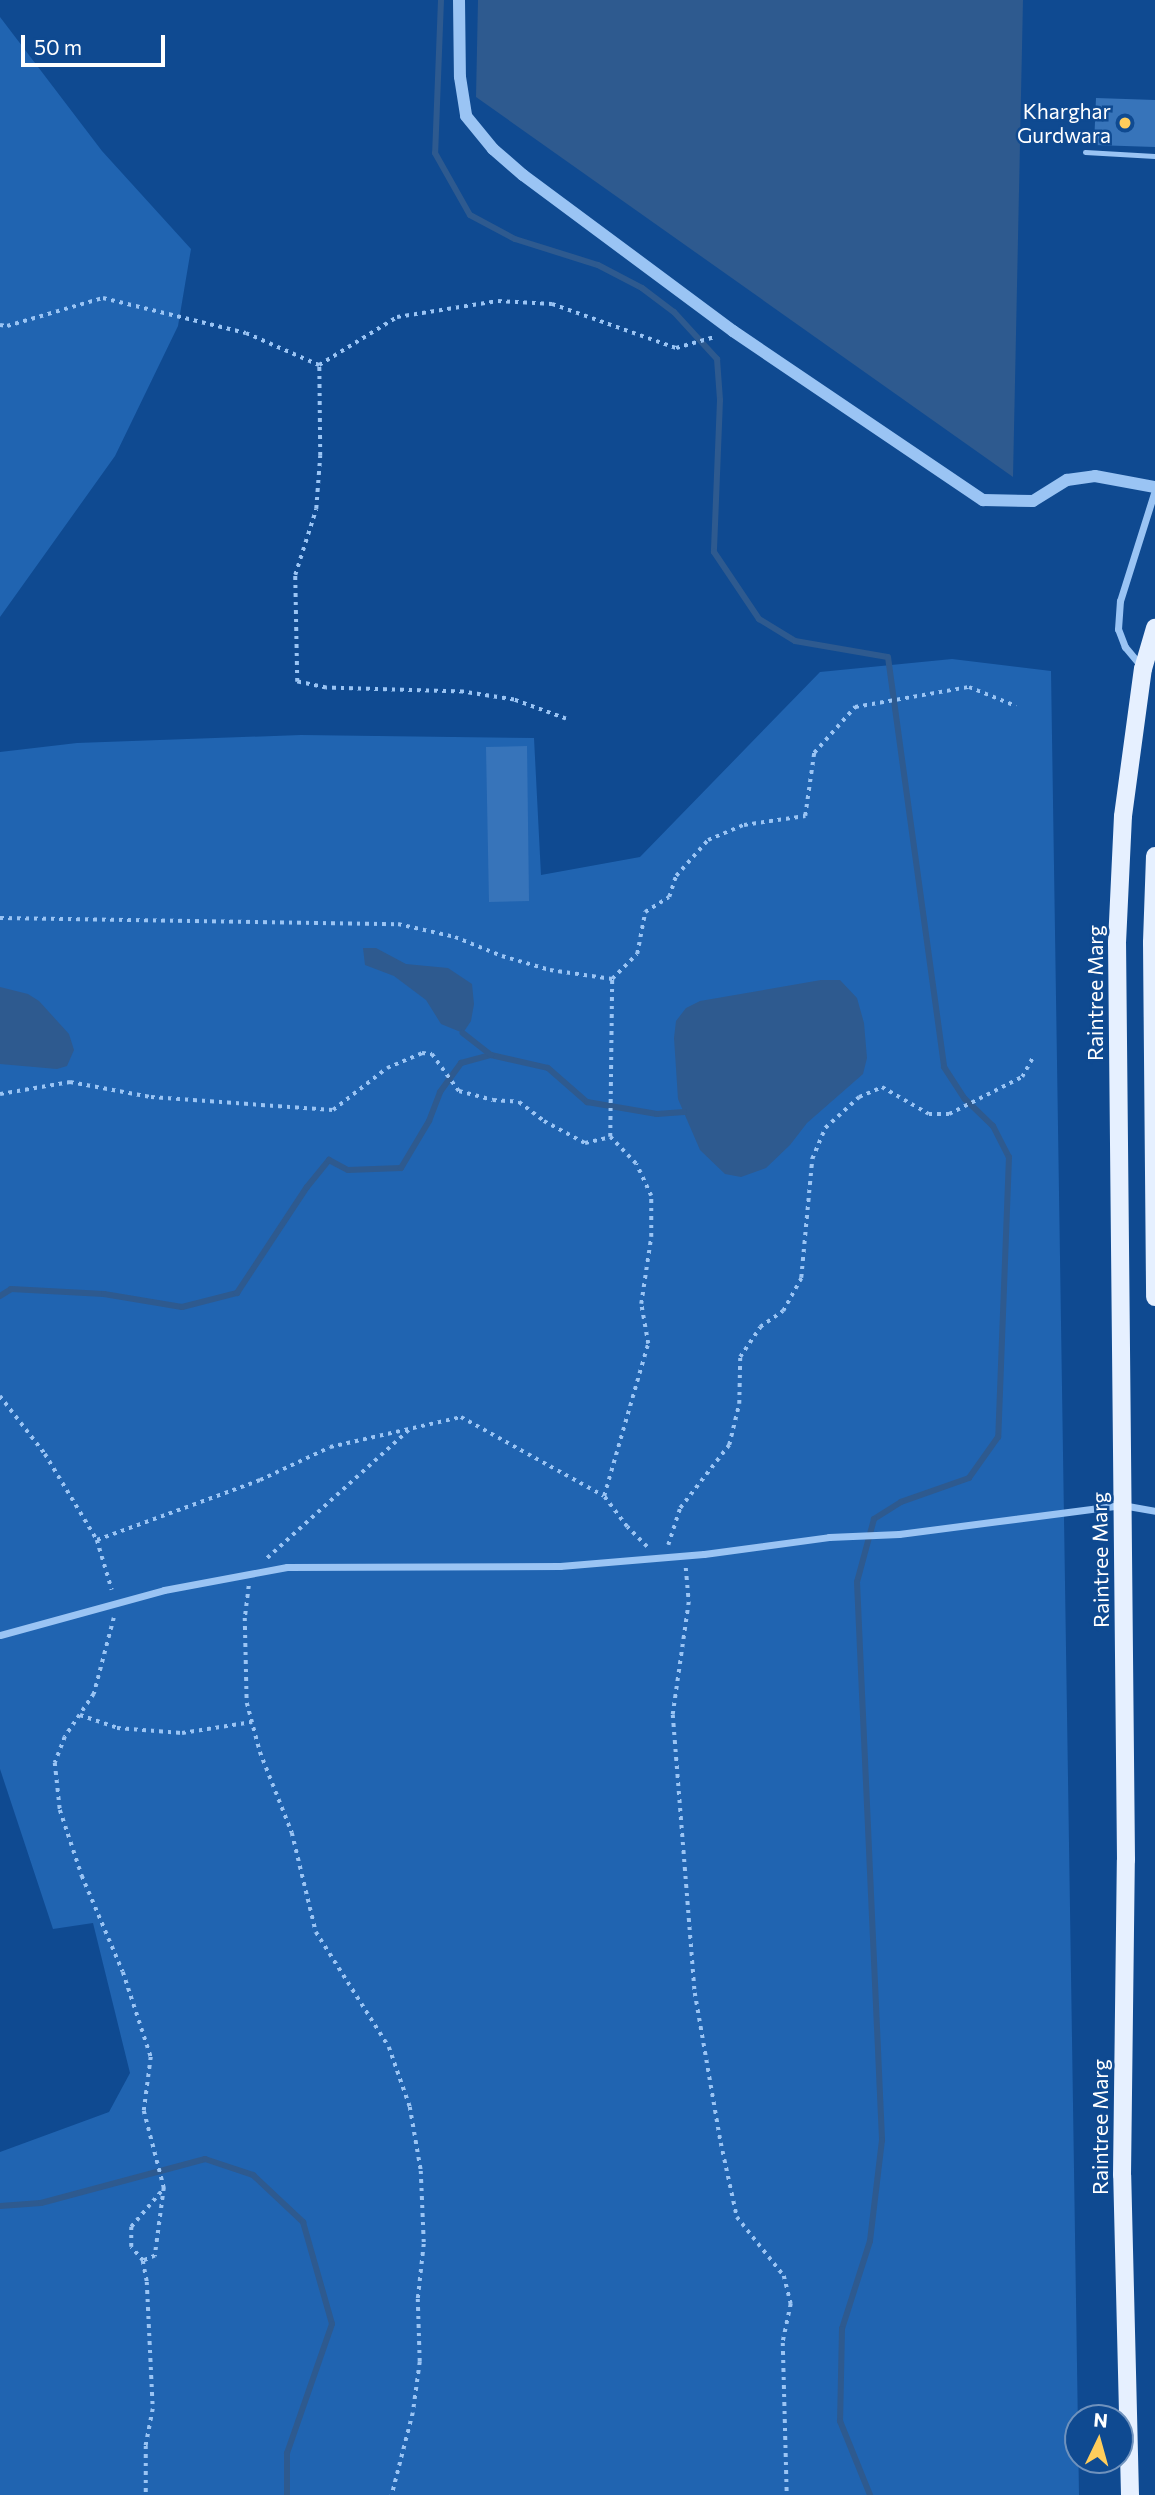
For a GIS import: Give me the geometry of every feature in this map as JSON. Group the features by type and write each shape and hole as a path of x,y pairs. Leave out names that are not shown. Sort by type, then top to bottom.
{"main road":[{"name":"Raintree Marg","path":"1130,2495 1122,2175 1126,1860 1117,943 1123,816 1143,670 1155,628"},
{"path":"1155,856 1152,943 1155,1297"}],"street":[{"path":"460,0 460,77 466,116 523,175 733,331 983,500 1033,501 1067,480 1095,476 1155,488 1121,601 1118,629 1125,647 1143,670"},
{"path":"0,1635 164,1590 287,1567 561,1566 685,1556 829,1536 899,1534 1122,1505 1155,1511"}],"lane":[{"path":"1085,152 1155,156"}],"path":[{"path":"0,325 7,326 103,298 246,333 319,365"},
{"path":"319,365 397,317 498,301 552,304 676,348 733,331"},
{"path":"319,365 320,456 316,509 295,575 297,682 326,688 463,692 514,700 566,719"},
{"path":"604,1496 648,1344 641,1304 651,1237 651,1196 636,1164 610,1137 612,979 637,954 645,912 669,897 676,876 708,841 744,825 805,816 814,753 855,707 969,687 1016,706"},
{"path":"0,918 398,924 455,937 502,956 550,970 612,979"},
{"path":"0,1094 70,1082 150,1097 333,1111 387,1068 422,1053 432,1054 459,1091 519,1102 544,1121 585,1143 610,1137"},
{"path":"97,1540 260,1480 330,1447 461,1417 604,1496 627,1527 660,1558 673,1539 680,1508 729,1444 738,1404 740,1357 760,1327 783,1311 801,1278 811,1159 825,1128 859,1097 882,1087 929,1114 949,1114 1021,1077 1032,1058"},
{"path":"0,1396 45,1454 97,1540 117,1603 106,1658 94,1695 65,1737 55,1763 60,1810 82,1876 123,1972 151,2057 144,2111 164,2188 155,2256 143,2261"},
{"path":"392,2495 413,2413 421,2362 418,2299 424,2245 419,2158 410,2107 389,2047 316,1932 292,1833 260,1752 247,1703 246,1642 250,1574 295,1529 411,1427"},
{"path":"685,1556 689,1602 673,1715 695,1993 737,2217 784,2276 791,2304 783,2343 787,2495"},
{"path":"80,1715 117,1728 182,1733 252,1722"},
{"path":"146,2495 146,2446 153,2409 147,2282 143,2261 131,2247 131,2227 164,2188"}],"shaded area":[{"path":"478,0 1023,0 1013,477 476,97"},
{"path":"0,17 102,151 191,249 178,326 115,456 0,617"},
{"path":"952,659 1051,671 1078,2404 1064,2404 1064,2474 1079,2474 1079,2495 0,2495 0,2152 109,2112 130,2073 93,1923 53,1929 0,1769 0,752 77,743 301,735 534,738 541,875 640,857 820,672"},
{"path":"363,948 376,948 406,964 448,968 472,984 474,1004 471,1021 463,1033 441,1024 426,1000 394,976 365,965"},
{"path":"821,980 840,980 857,998 864,1023 867,1058 863,1074 807,1123 790,1145 766,1168 741,1177 725,1174 700,1150 678,1099 674,1038 676,1021 686,1008 700,1001"},
{"path":"0,987 28,994 39,1001 69,1034 74,1050 67,1066 57,1069 0,1064"}],"building":[{"name":"Kharghar Gurdwara","path":"1096,98 1155,100 1155,147 1094,145"},
{"path":"527,746 529,901 489,902 486,747"}],"waterway":[{"path":"441,0 435,153 470,215 515,239 598,265 642,288 674,312 717,359 720,400 714,552 759,619 795,641 888,657 944,1067 965,1099 993,1126 1009,1157 998,1437 969,1478 901,1502 874,1519 857,1582 882,2140 870,2241 842,2329 840,2421 870,2495"},
{"path":"0,1296 11,1289 104,1294 182,1307 237,1293 307,1187 329,1160 348,1170 401,1168 429,1121 440,1092 461,1063 491,1055 463,1033"},
{"path":"491,1055 548,1068 587,1102 657,1114 684,1112"},
{"path":"0,2206 41,2203 205,2159 253,2175 303,2222 332,2324 287,2453 287,2495"}],"place":[{"name":"Kharghar Gurdwara","path":"1125,123"}]}
